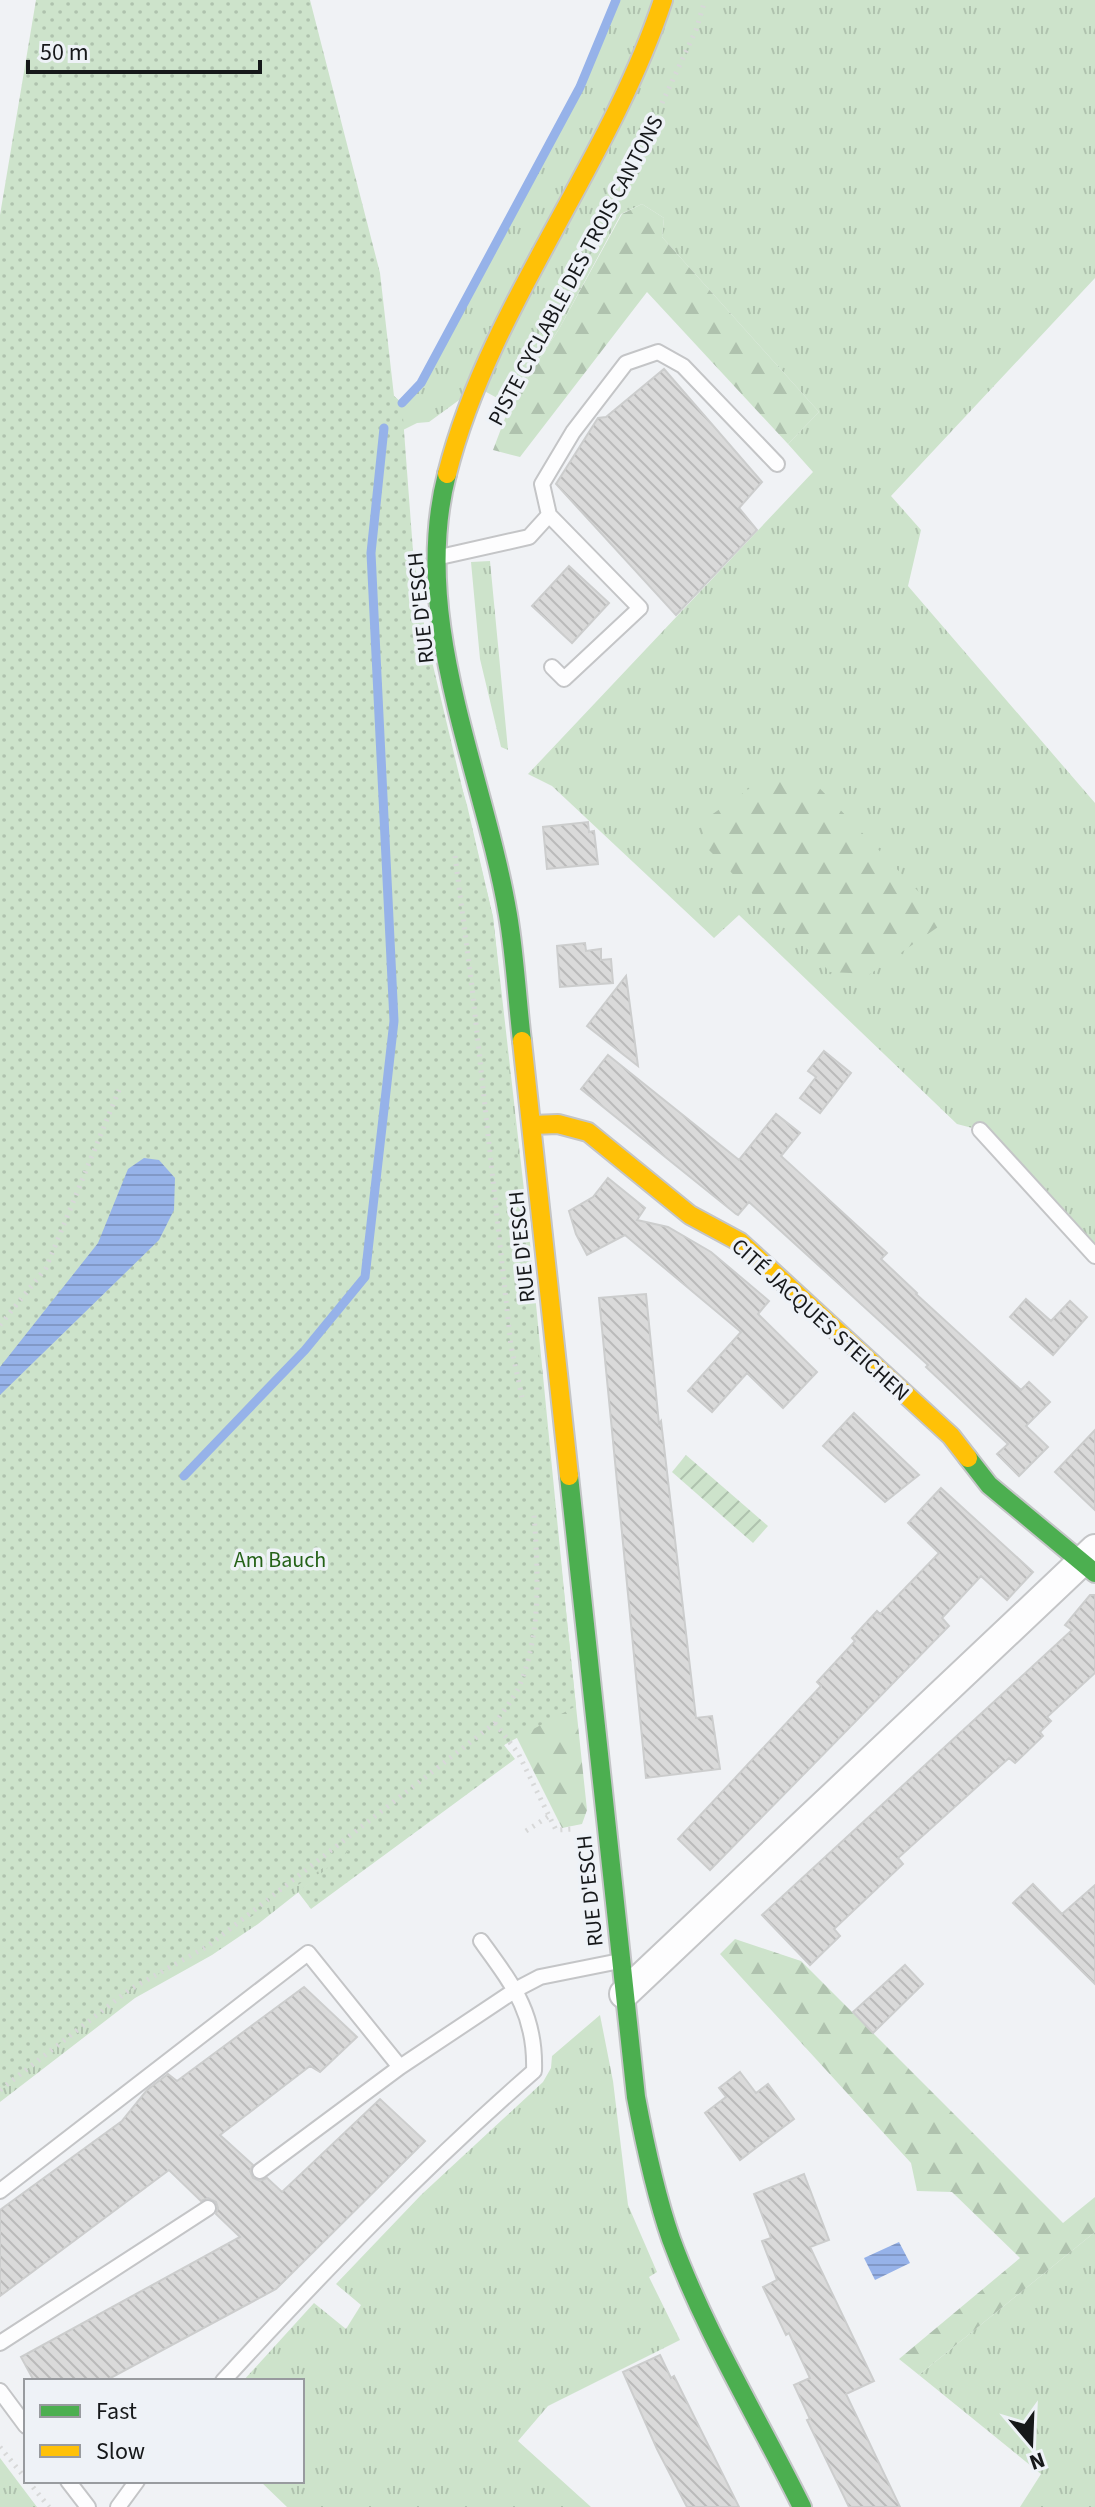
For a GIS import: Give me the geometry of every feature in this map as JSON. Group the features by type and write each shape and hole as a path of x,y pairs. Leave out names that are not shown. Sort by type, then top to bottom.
{"main road":[{"name":"RUE D'ESCH","path":"663,0 614,117 511,312 471,401 454,443 441,499 436,558 442,627 508,915 638,2111 650,2169 671,2239 697,2301 802,2507"},
{"name":"CITÉ JACQUES STEICHEN","path":"532,1125 558,1124 588,1132 690,1215 740,1242 951,1436 989,1485 1090,1561"}],"street":[{"name":"CITÉ JACQUES STEICHEN","path":"624,1994 1090,1561"}],"lane":[{"path":"552,667 564,679 640,608 549,515 542,484 573,432 626,363 658,352 683,366 777,464"},
{"path":"436,558 529,537 549,515"},
{"path":"980,1130 1095,1256"},
{"path":"225,2379 393,2203 474,2123 534,2071 535,2043 517,1989 481,1941"},
{"path":"0,2191 308,1953 400,2067"},
{"path":"260,2171 400,2067 517,1989 540,1977 620,1961"},
{"path":"0,2343 208,2208"},
{"path":"0,2391 24,2423"},
{"path":"70,2483 88,2507"},
{"path":"118,2507 136,2483"}],"path":[{"name":"PISTE CYCLABLE DES TROIS CANTONS","path":"657,113 696,30 705,0"},
{"name":"PISTE CYCLABLE DES TROIS CANTONS","path":"542,337 611,210 637,155"},
{"path":"454,849 510,1332 524,1405"},
{"path":"0,1325 46,1268 119,1090"},
{"path":"0,2090 129,1990 208,1946 495,1723 518,1688 533,1643 538,1583 534,1509"},
{"path":"495,1723 518,1753 556,1830 606,1827"},
{"path":"526,1831 549,1816"},
{"path":"0,2447 24,2476"},
{"path":"29,2483 49,2507"}],"green space":[{"name":"Am Bauch","path":"36,0 310,0 380,273 394,396 402,404 413,551 425,632 493,917 576,1706 504,1745 515,1759 311,1909 298,1892 351,1849 208,1946 129,1990 0,2090 0,215"},
{"path":"616,0 1095,0 1095,278 891,496 921,530 908,586 1095,803 1095,1256 980,1130 957,1124 739,915 714,938 552,786 528,774 813,472 788,444 819,412 662,237 664,218 642,204 621,214 559,329 510,405 477,387 429,422 417,423 399,432 392,476 413,551 441,717 467,805 493,917 530,1243 568,1631 552,1631 516,1736 504,1745 494,1738 258,1924 212,1955 135,1998 0,2102 0,1942 24,1938 149,1840 188,1832 216,1837 231,1908 255,1897 294,1859 398,1778 500,1682 518,1599 495,1199 429,1173 451,1326 356,1408 311,1468 69,1669 0,1743 0,1604 37,1566 95,1552 114,1488 305,1350 356,1271 352,1210 322,1132 356,1124 347,1077 368,975 358,857 351,606 362,459 384,406 394,396 402,403 421,383 580,87","holes":["430,777 457,963 450,997 474,1151 428,1136 412,992 385,859"]},
{"path":"642,204 664,218 662,237 819,412 788,444 647,292 520,457 493,450 510,405 559,329 622,214"},
{"path":"490,561 508,750 501,747 480,659 471,562"},
{"path":"807,775 937,911 938,927 870,974 830,972 706,847 704,820 759,782"},
{"path":"686,1455 768,1526 753,1543 672,1472"},
{"path":"552,1631 568,1631 587,1810 582,1824 562,1828 516,1736"},
{"path":"735,1939 801,1961 1063,2223 1095,2197 1095,2232 919,2375 899,2359 1020,2258 952,2192 917,2191 911,2163 720,1954"},
{"path":"600,2015 613,2081 628,2205 657,2272 649,2277 680,2340 548,2406 518,2441 591,2507 287,2507 262,2483 304,2483 304,2379 245,2379 314,2303 346,2329 361,2305 336,2284 421,2195 543,2082 551,2068 552,2056"},
{"path":"1095,2232 1095,2507 1020,2507 1041,2474 919,2375"},
{"path":"0,2458 37,2507 0,2507"}],"water":[{"path":"144,1158 159,1160 175,1178 174,1210 159,1240 0,1395 0,1367 98,1243 128,1169"},
{"path":"899,2242 910,2263 875,2280 864,2258"}],"building":[{"path":"664,369 762,482 739,508 757,530 676,615 556,484 598,418 606,417"},
{"path":"569,566 609,603 572,643 532,606"},
{"path":"588,822 589,832 594,831 598,864 547,869 543,827"},
{"path":"585,943 586,951 601,949 601,960 611,959 613,983 560,987 557,946"},
{"path":"626,976 638,1066 587,1026"},
{"path":"824,1051 851,1073 820,1113 800,1098 816,1077 808,1071"},
{"path":"608,1055 739,1160 776,1114 800,1133 781,1156 887,1253 881,1259 916,1294 1021,1390 1029,1382 1050,1402 1026,1426 1048,1447 1019,1476 997,1454 1008,1444 926,1367 928,1365 749,1202 736,1214 581,1089"},
{"path":"608,1178 645,1208 637,1220 668,1227 711,1252 769,1301 758,1314 817,1372 783,1408 747,1373 712,1412 688,1391 741,1332 625,1235 587,1255 569,1211 593,1197"},
{"path":"646,1294 696,1718 712,1716 720,1769 646,1778 599,1298"},
{"path":"1026,1299 1051,1321 1070,1301 1087,1317 1053,1355 1010,1317"},
{"path":"854,1413 919,1475 885,1502 823,1446"},
{"path":"1095,1430 1095,1510 1055,1472"},
{"path":"941,1488 1033,1572 1007,1600 981,1576 942,1618 949,1626 710,1870 678,1839 821,1686 817,1682 855,1641 852,1638 877,1611 880,1614 939,1553 908,1523"},
{"path":"1090,1595 1095,1595 1095,1673 1047,1717 1051,1721 1040,1732 1043,1736 1015,1763 1009,1758 898,1858 903,1864 834,1929 840,1936 810,1965 762,1915 1072,1630 1065,1625"},
{"path":"1033,1884 1062,1914 1095,1885 1095,1984 1013,1903"},
{"path":"905,1965 923,1984 873,2033 853,2012"},
{"path":"304,1987 357,2037 320,2072 310,2066 220,2135 253,2165 250,2171 253,2178 260,2181 267,2178 282,2192 380,2099 425,2141 276,2289 109,2379 33,2379 21,2357 240,2237 216,2214 216,2202 208,2198 201,2201 169,2170 0,2296 0,2210 122,2121 147,2090 168,2074 177,2081"},
{"path":"740,2072 756,2093 768,2084 794,2119 740,2160 705,2113 726,2097 719,2088"},
{"path":"804,2174 829,2240 810,2247 874,2381 846,2394 900,2507 849,2507 807,2420 810,2419 794,2385 810,2378 763,2287 777,2280 762,2241 771,2238 754,2194"},
{"path":"660,2355 671,2378 674,2376 739,2507 687,2507 623,2372"}],"waterway":[{"path":"402,403 421,383 580,87 616,0"},
{"path":"184,1476 305,1350 365,1277 394,1021 371,553 384,428"}],"traffic: fast":[{"path":"447,474 438,529 437,585 443,640 508,915 522,1041"},
{"path":"968,1458 989,1485 1095,1573"},
{"path":"569,1476 636,2097 655,2187 685,2274 802,2507"}],"traffic: slow":[{"path":"447,474 466,412 491,353 612,120 640,61 663,0"},
{"path":"522,1041 569,1476"},
{"path":"532,1125 558,1124 588,1132 690,1215 740,1242 951,1436 968,1458"}]}
